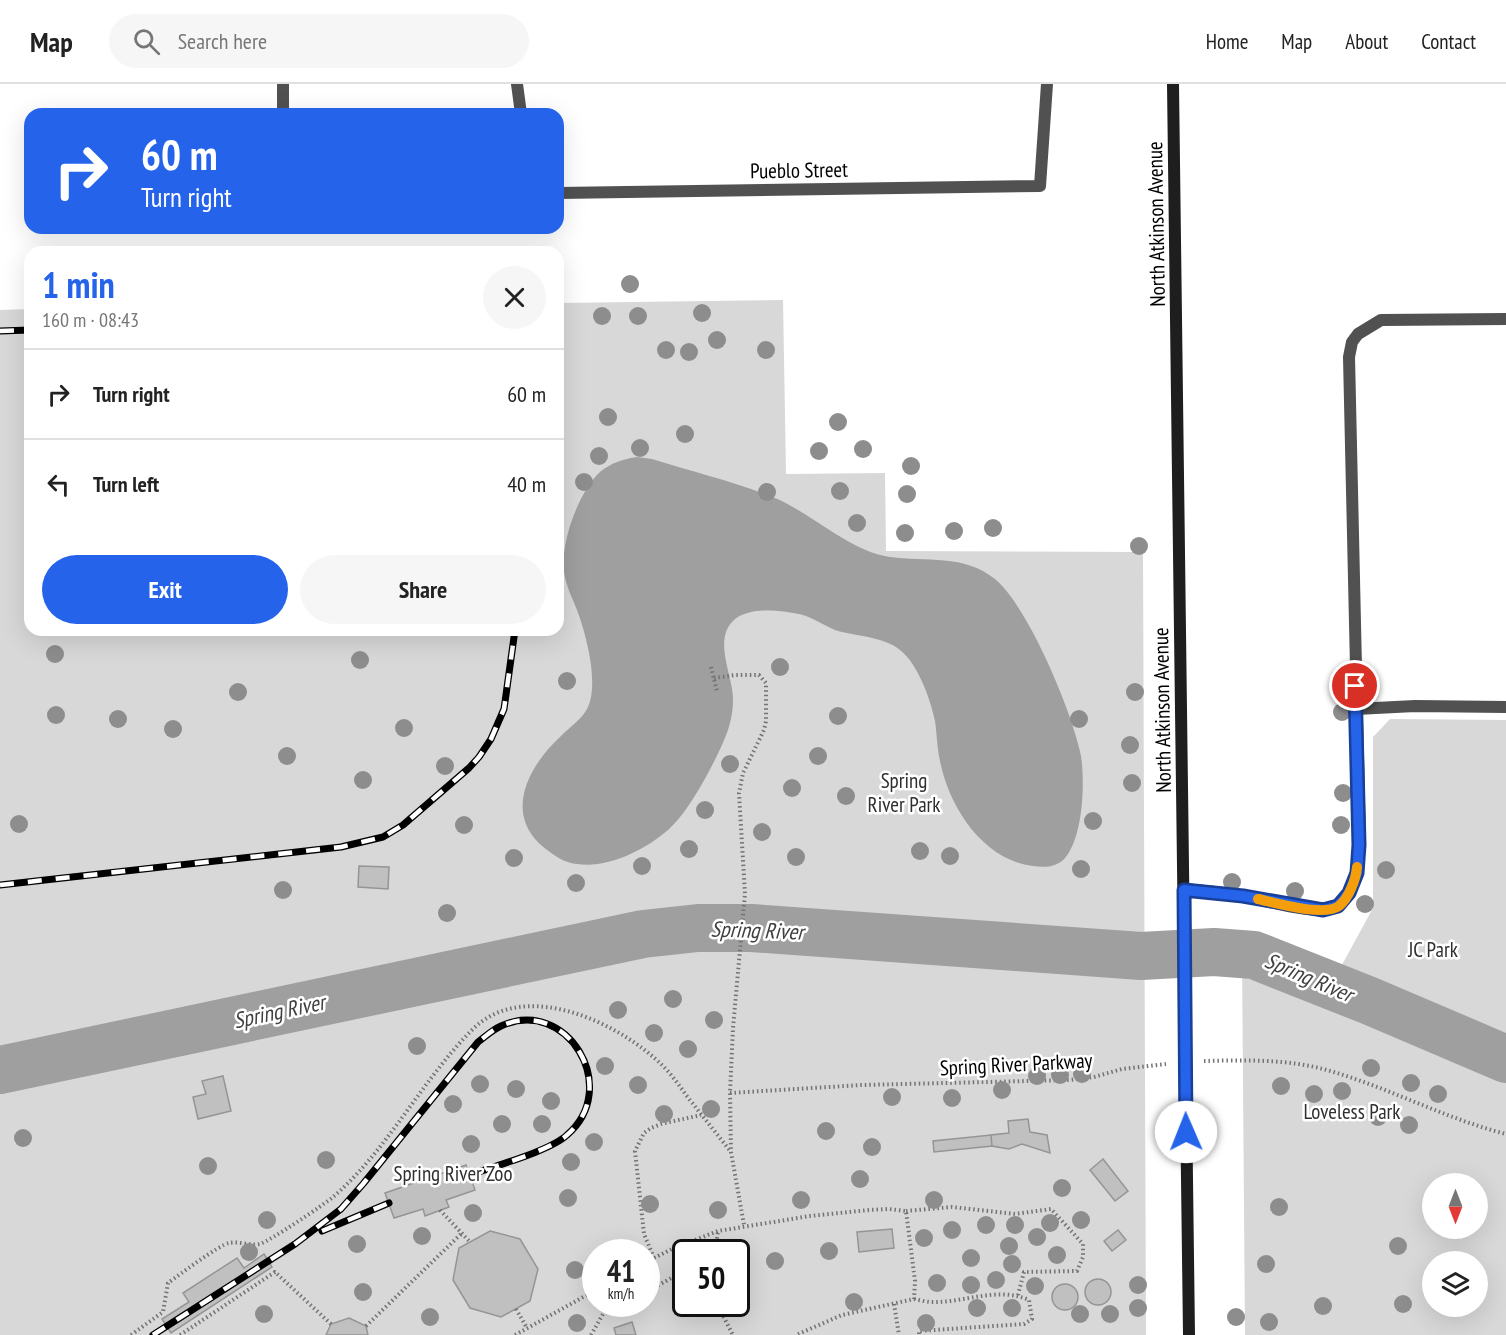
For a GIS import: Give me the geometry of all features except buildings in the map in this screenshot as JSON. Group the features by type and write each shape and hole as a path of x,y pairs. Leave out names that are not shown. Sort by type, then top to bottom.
{"main road":[{"name":"North Atkinson Avenue","path":"1173,84 1189,1335"}],"street":[{"path":"283,84 283,108"},
{"path":"517,84 520,108"},
{"name":"Pueblo Street","path":"564,194 1040,186 1047,84"},
{"path":"1184,890 1243,896 1323,910 1338,906 1349,893 1357,873 1359,845 1350,357 1352,342 1358,334 1382,321 1506,319"},
{"path":"1356,709 1415,706 1506,707"}],"path":[{"path":"711,668 717,690"},
{"path":"714,678 751,674 762,677 766,687 764,730 743,772 739,793 745,894 733,1028 730,1093 731,1152 744,1225"},
{"path":"131,1335 163,1312 168,1283 228,1243 261,1244 332,1198 359,1173 449,1055 473,1029 498,1012 537,1006 563,1010 602,1024 644,1050 664,1067 731,1152"},
{"name":"Spring River Parkway","path":"730,1093 862,1085 1070,1080 1094,1077 1122,1069 1186,1062 1232,1060 1289,1063 1323,1069 1451,1117 1506,1134"},
{"path":"646,1239 636,1150 644,1133 651,1128 701,1115"},
{"path":"660,1255 706,1234 744,1225 869,1210 906,1211 952,1207 1015,1214 1051,1209 1083,1244 1083,1257 1077,1271 1024,1272 1018,1295"},
{"path":"440,1210 470,1242"},
{"path":"906,1211 915,1281 914,1299"},
{"path":"717,1239 718,1231"},
{"path":"366,1326 461,1234"},
{"path":"180,1335 275,1272 332,1324"},
{"path":"797,1335 842,1315 914,1299 933,1302 989,1294 1018,1295 1029,1300 1032,1319 1024,1324 919,1331 919,1335"},
{"path":"515,1335 582,1298"},
{"path":"894,1304 899,1335"},
{"path":"516,1309 527,1328"},
{"path":"591,1335 601,1317"},
{"path":"724,1317 733,1335"}],"green space":[{"name":"Spring River Park","path":"783,300 786,474 885,473 886,551 1143,552 1146,1335 0,1335 0,310 24,309 24,636 564,636 564,303"},
{"name":"Loveless Park","path":"1390,719 1506,720 1506,1335 1245,1335 1242,954 1254,955 1331,985 1373,908 1373,737"}],"shaded area":[{"path":"637,457 652,459 714,477 775,498 860,548 890,557 958,562 983,571 995,579 1008,593 1035,636 1069,714 1081,756 1083,793 1080,820 1073,844 1065,858 1048,867 1015,862 999,854 971,828 951,796 945,778 939,756 935,721 925,688 913,664 901,651 884,641 835,630 804,615 764,610 738,617 727,629 724,645 733,701 729,727 708,774 684,812 668,830 637,851 613,861 589,865 562,860 535,839 526,824 523,809 524,794 529,778 548,749 583,715 591,697 590,658 581,620 564,572 568,533 578,504 600,472 617,462"}],"waterway":[{"name":"Spring River","path":"0,1070 643,934 698,928 751,928 1141,956 1214,952 1254,955 1506,1059"}],"railway":[{"path":"0,331 24,330"},
{"path":"0,885 341,847 383,837 403,825 469,768 491,739 504,709 514,636"},
{"path":"153,1335 295,1244 341,1209 478,1042 501,1026 525,1020 547,1024 565,1035 579,1052 588,1072 589,1094 583,1116 567,1135 548,1147 470,1175"},
{"path":"322,1231 389,1203"}],"slow traffic":[{"path":"1258,899 1323,910 1338,906 1349,893 1357,867"}],"route":[{"path":"1186,1132 1184,890 1243,896 1323,910 1338,906 1349,893 1357,873 1359,845 1355,686"}],"park label":[{"name":"JC Park","path":"1433,949"},
{"name":"Spring River Zoo","path":"453,1173"}]}
